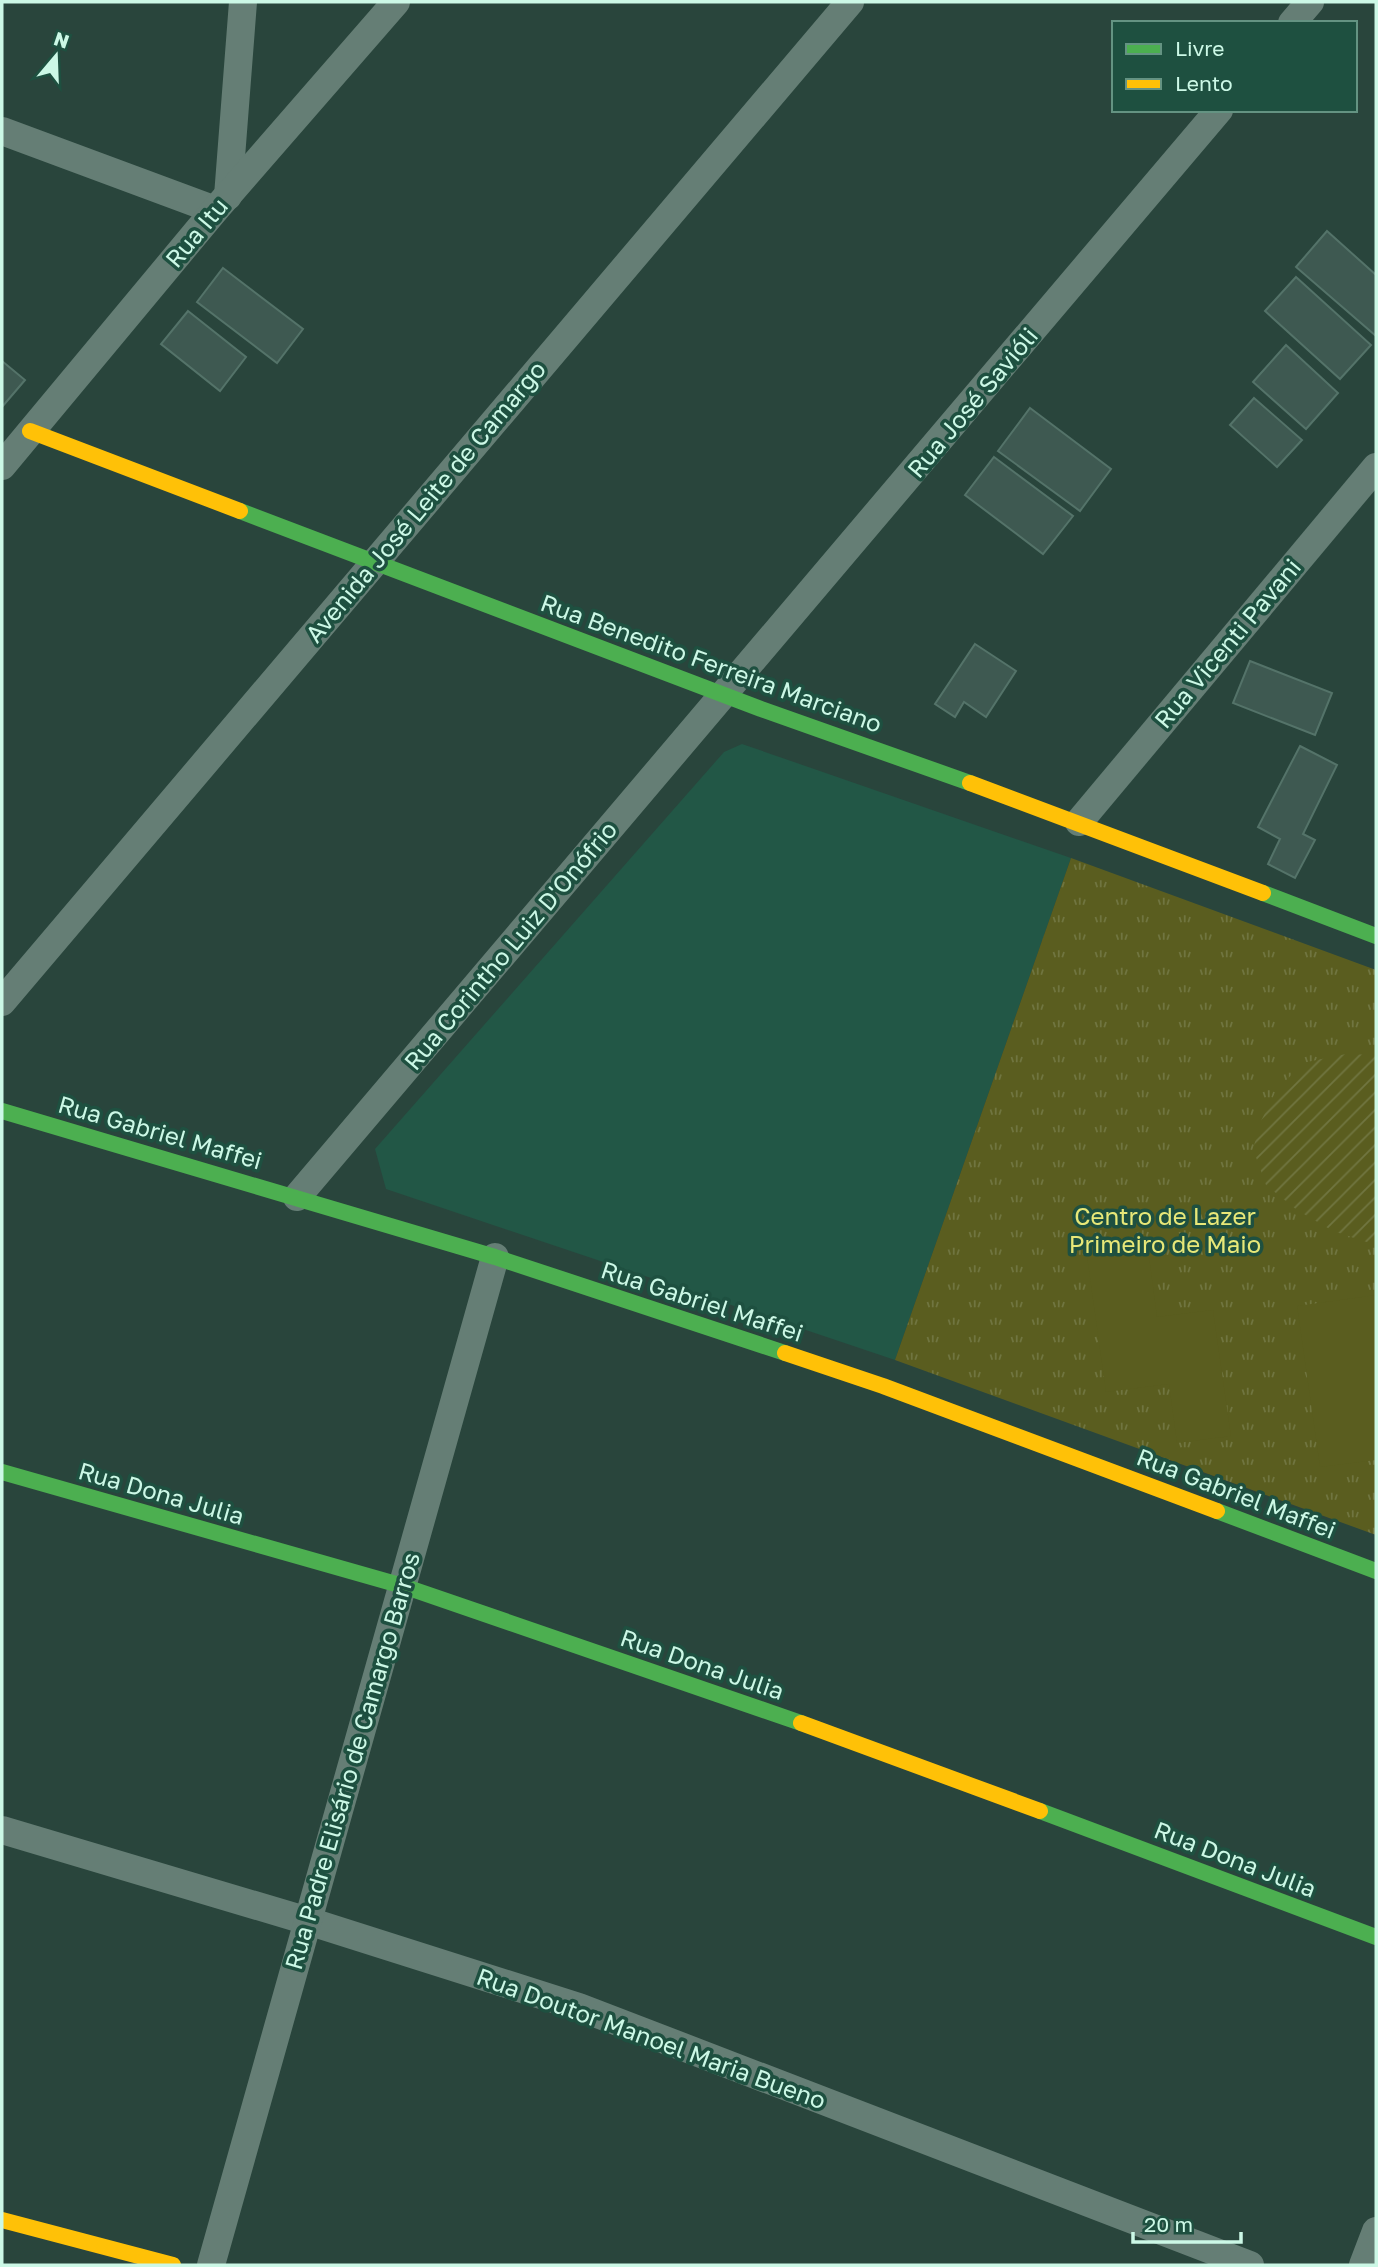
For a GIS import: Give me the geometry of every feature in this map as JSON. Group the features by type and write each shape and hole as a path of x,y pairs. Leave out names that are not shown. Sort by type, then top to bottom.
{"street":[{"path":"2,131 222,203 243,2"},
{"name":"Rua Itu","path":"2,466 222,203 396,2"},
{"name":"Avenida José Leite de Camargo","path":"2,1002 850,2"},
{"path":"1294,21 1310,2"},
{"name":"Rua José Savióli","path":"725,695 1217,112"},
{"name":"Rua Benedito Ferreira Marciano","path":"30,431 725,695 1079,822 1376,936"},
{"name":"Rua Vicenti Pavani","path":"1079,822 1376,467"},
{"name":"Rua Corintho Luiz D'Onófrio","path":"297,1197 725,695"},
{"name":"Rua Gabriel Maffei","path":"2,1111 495,1257 883,1386 1376,1571"},
{"name":"Rua Padre Elisário de Camargo Barros","path":"211,2265 495,1257"},
{"name":"Rua Dona Julia","path":"2,1472 403,1586 856,1742 1376,1937"},
{"name":"Rua Doutor Manoel Maria Bueno","path":"2,1830 308,1921 579,2007 1250,2265"},
{"path":"2,2220 173,2265"},
{"path":"1363,2265 1376,2231"}],"shaded area":[{"path":"742,744 1071,858 895,1360 386,1189 375,1149 724,752"}],"green space":[{"name":"Centro de Lazer Primeiro de Maio","path":"1071,858 1376,970 1376,1535 895,1360"},
{"path":"1346,1054 1376,1055 1376,1245 1333,1231 1297,1210 1266,1185 1253,1149 1261,1121 1275,1093 1302,1063"},
{"path":"1146,1234 1157,1317 1213,1310 1231,1436 1177,1443 1169,1384 1106,1392 1085,1242"},
{"path":"1376,1295 1376,1460 1320,1467 1297,1306"}],"building":[{"path":"1327,231 1376,275 1376,336 1296,267"},
{"path":"223,268 303,329 277,363 197,302"},
{"path":"1296,277 1371,345 1340,379 1265,311"},
{"path":"188,311 246,357 220,391 161,344"},
{"path":"1286,345 1338,393 1306,429 1253,382"},
{"path":"2,361 25,380 2,407"},
{"path":"1254,398 1302,440 1277,467 1230,425"},
{"path":"1030,408 1111,469 1080,511 998,451"},
{"path":"994,457 1073,516 1043,554 965,495"},
{"path":"975,644 1016,671 986,717 964,702 955,717 935,704"},
{"path":"1250,661 1332,693 1315,735 1233,703"},
{"path":"1300,746 1337,765 1303,834 1315,840 1295,878 1268,864 1280,839 1258,827"}],"traffic: fast":[{"path":"240,511 761,709 970,783"},
{"path":"1263,893 1376,936"},
{"path":"2,1111 495,1257 785,1353"},
{"path":"2,1472 403,1586 801,1723"},
{"path":"1217,1511 1376,1571"},
{"path":"1040,1811 1376,1937"}],"traffic: slow":[{"path":"30,431 240,511"},
{"path":"970,783 1263,893"},
{"path":"785,1353 883,1386 1217,1511"},
{"path":"801,1723 1040,1811"},
{"path":"2,2220 173,2265"}]}
